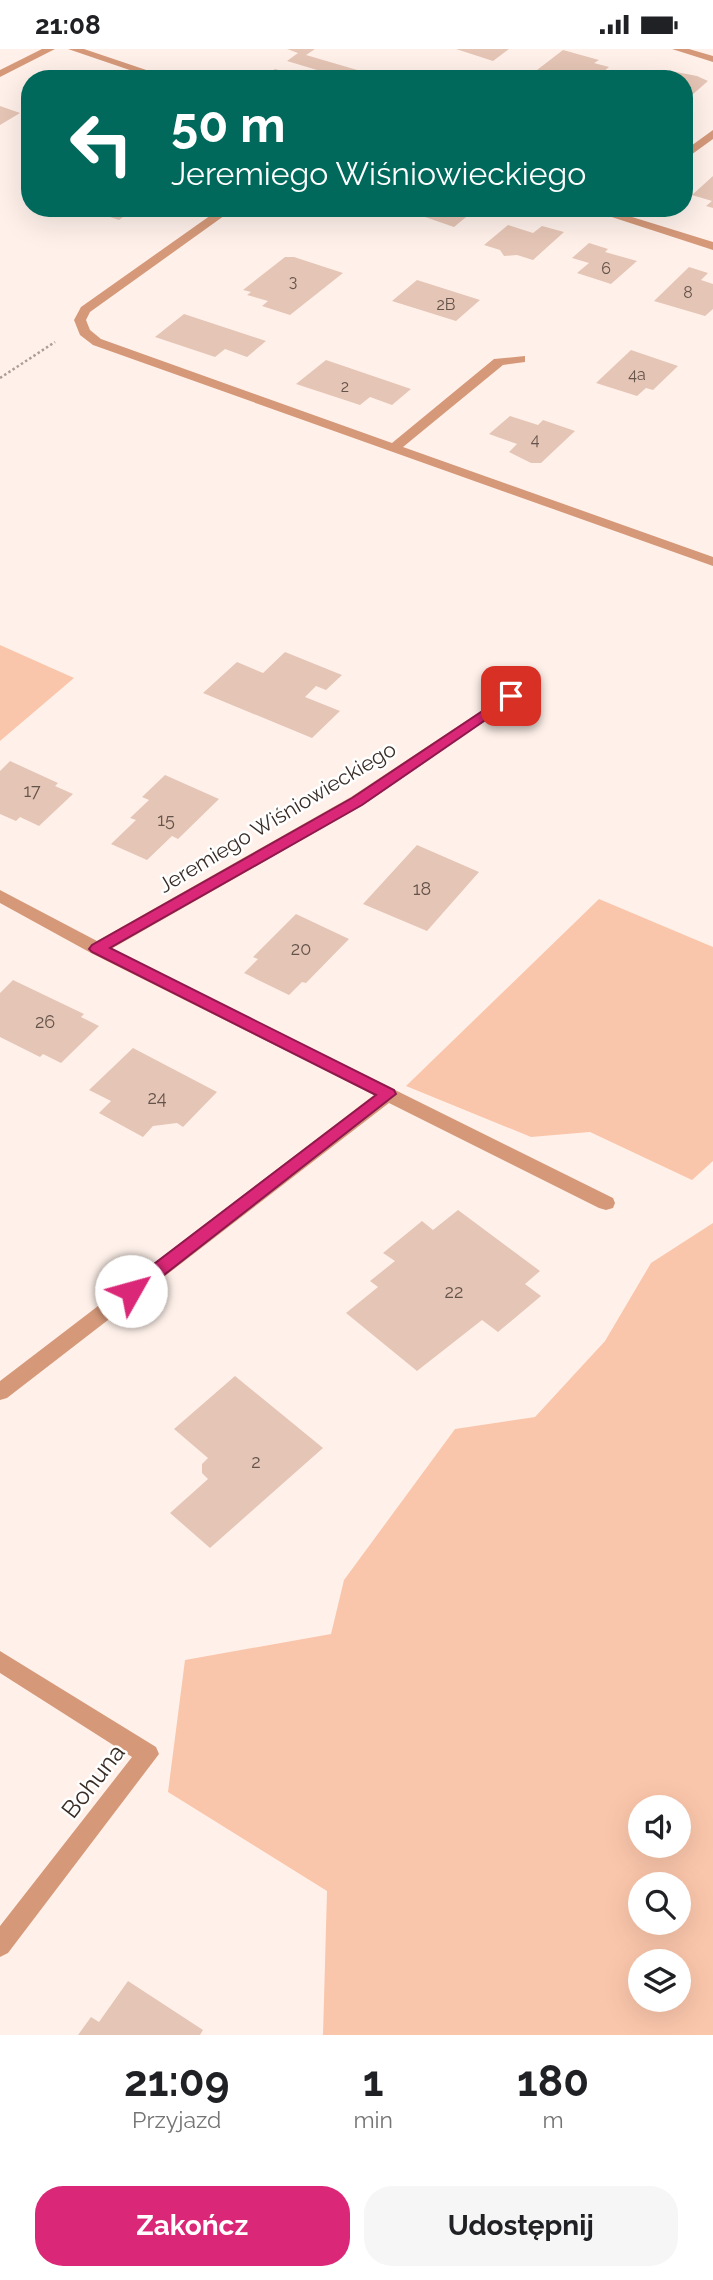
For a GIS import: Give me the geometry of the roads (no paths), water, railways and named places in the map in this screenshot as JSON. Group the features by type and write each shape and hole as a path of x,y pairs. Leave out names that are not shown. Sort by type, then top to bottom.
{"street":[{"path":"0,74 50,49"},
{"path":"73,49 140,70"},
{"path":"677,49 713,59"},
{"path":"693,149 713,132"},
{"path":"216,217 85,310 80,320 84,332 97,342 396,446 713,562"},
{"path":"634,217 713,246"},
{"path":"396,446 499,362 520,359"},
{"name":"Jeremiego Wiśniowieckiego","path":"97,949 357,801 511,696"},
{"path":"0,896 97,949 606,1203"},
{"path":"0,1392 388,1094"},
{"name":"Bohuna","path":"0,1661 148,1754 0,1945"}]}
